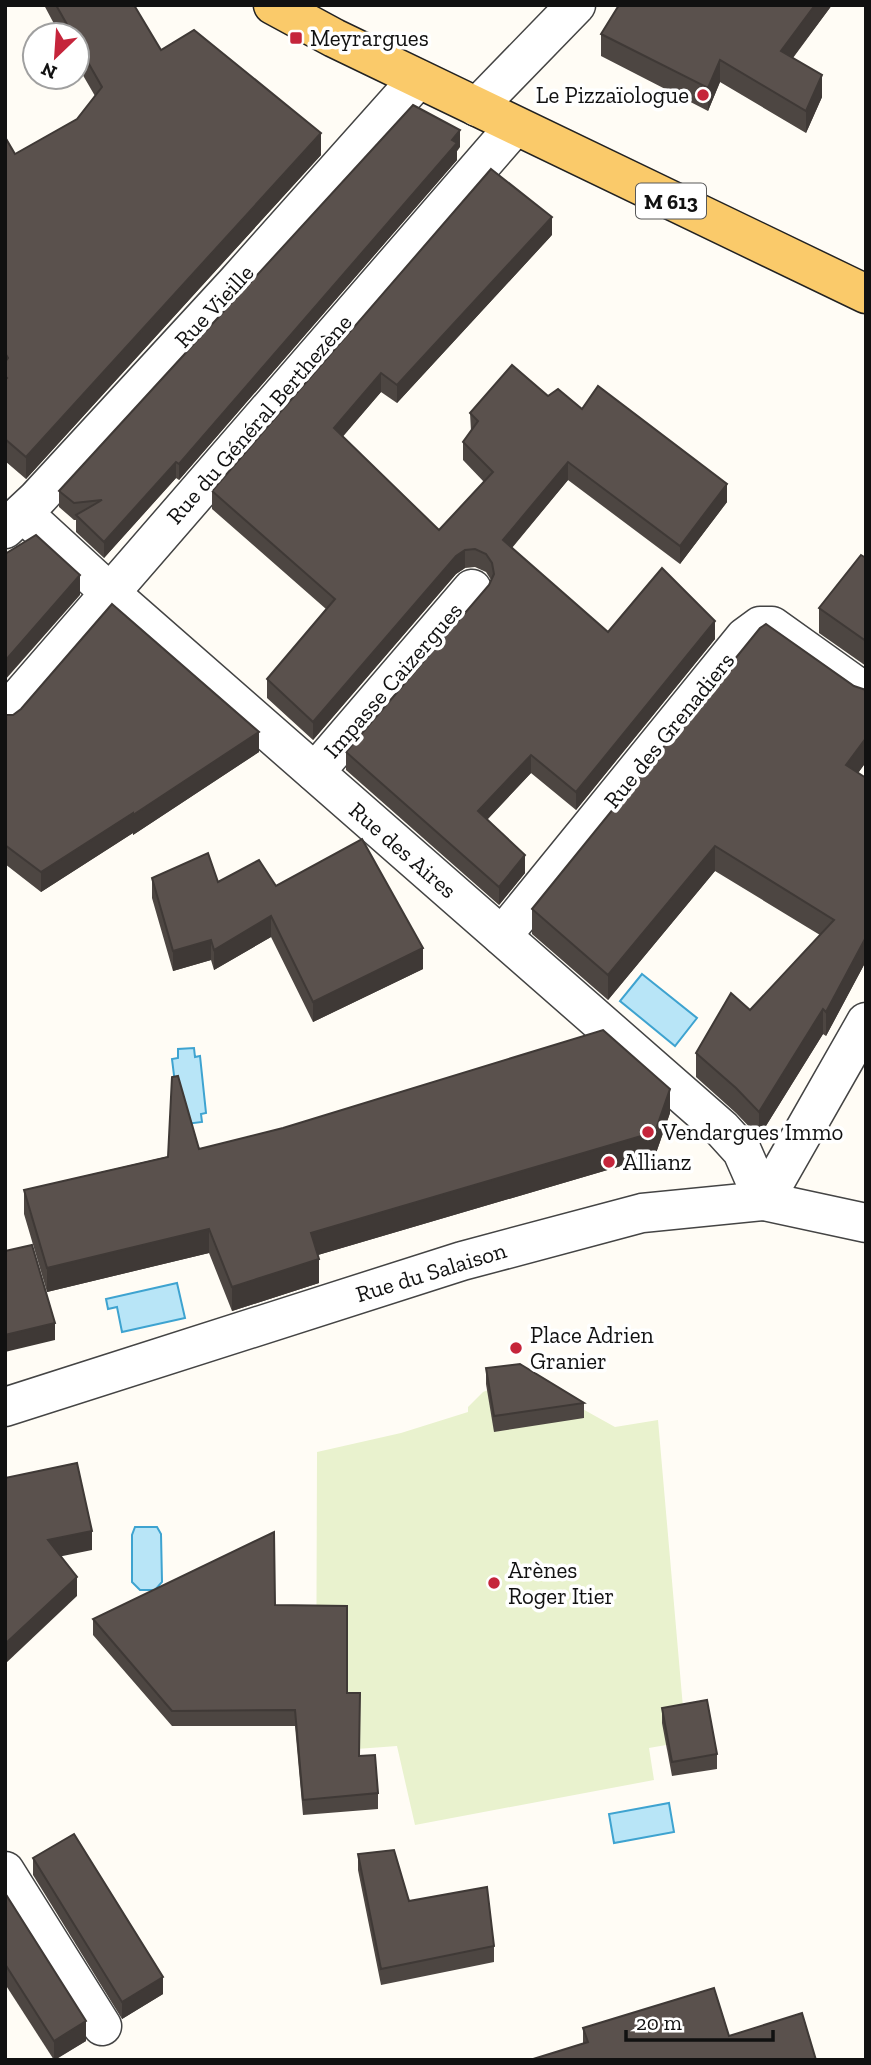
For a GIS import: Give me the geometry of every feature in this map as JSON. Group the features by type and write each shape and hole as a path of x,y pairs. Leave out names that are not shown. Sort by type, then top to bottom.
{"main road":[{"name":"M 613","path":"273,5 418,79 866,295"}],"street":[{"path":"477,107 576,5"},
{"name":"Rue Vieille","path":"14,521 236,283 418,79"},
{"name":"Rue du Général Berthezène","path":"5,714 515,126"},
{"name":"Rue des Aires","path":"14,521 109,592 722,1129 742,1151 764,1200"},
{"name":"Impasse Caizergues","path":"315,772 472,589"},
{"name":"Rue des Grenadiers","path":"502,936 745,637 760,626 772,626 866,693"},
{"path":"764,1200 866,1022"},
{"name":"Rue du Salaison","path":"5,1406 488,1254 642,1213 764,1200 866,1223"},
{"path":"5,1871 102,2026"}],"green space":[{"name":"Arènes Roger Itier","path":"488,1390 561,1397 615,1427 658,1420 684,1719 666,1745 649,1748 654,1780 415,1825 397,1746 316,1752 317,1452 401,1433 468,1412 468,1407"}],"water":[{"path":"642,974 697,1018 675,1046 620,1001"},
{"path":"194,1048 195,1057 200,1056 206,1113 201,1114 202,1122 186,1124 179,1116 172,1059 178,1058 178,1049"},
{"path":"177,1283 185,1318 122,1332 117,1307 108,1309 106,1299"},
{"path":"135,1527 157,1527 161,1534 162,1582 155,1590 140,1590 132,1582 132,1535"},
{"path":"669,1803 674,1832 614,1843 609,1814"}],"building":[{"path":"56,5 134,5 161,50 194,30 321,133 26,457 5,439 5,362 8,358 5,353 5,137 15,154 77,119 102,87 91,68 91,21 65,21"},
{"path":"619,5 815,5 781,51 822,75 806,111 720,60 708,88 601,34"},
{"path":"413,105 460,130 452,140 457,143 179,464 176,462 104,542 76,515 102,500 74,503 59,491"},
{"path":"491,169 552,217 397,385 381,373 334,428 439,530 493,472 463,442 478,421 470,413 512,365 548,396 558,389 582,409 598,386 727,484 680,546 568,462 503,540 608,632 662,568 715,621 576,792 531,755 478,811 525,855 499,887 346,752 489,585 494,574 492,563 486,554 475,549 465,550 456,556 313,722 267,679 335,599 212,491"},
{"path":"36,535 80,575 5,661 5,554"},
{"path":"861,555 866,558 866,641 819,608"},
{"path":"112,604 259,732 41,872 5,845 5,715 13,715 21,709"},
{"path":"766,624 854,686 866,690 866,738 846,765 866,778 866,939 826,1012 823,1009 759,1112 696,1053 731,993 750,1010 834,920 715,846 608,975 532,909"},
{"path":"362,839 423,948 313,1002 271,916 214,950 211,940 173,951 152,878 208,853 218,882 259,860 276,886"},
{"path":"603,1030 670,1089 655,1132 311,1233 319,1259 232,1287 209,1229 47,1268 24,1190 168,1157 172,1077 178,1076 199,1149 283,1128"},
{"path":"32,1245 55,1323 5,1335 5,1251"},
{"path":"520,1364 584,1403 494,1416 486,1368"},
{"path":"77,1463 92,1531 48,1540 77,1577 5,1644 5,1478"},
{"path":"274,1532 275,1605 347,1606 347,1693 360,1693 359,1756 375,1755 378,1793 303,1800 295,1710 172,1711 93,1619"},
{"path":"707,1700 717,1754 672,1762 662,1708"},
{"path":"74,1834 163,1977 122,2002 33,1858"},
{"path":"394,1850 409,1901 487,1887 494,1946 381,1969 358,1854"},
{"path":"5,1893 86,2021 54,2041 5,1964"},
{"path":"714,1988 729,2036 802,2013 816,2060 530,2060 588,2042 583,2028"}],"place":[{"name":"Meyrargues","path":"296,38"},
{"name":"Le Pizzaïologue","path":"703,95"},
{"name":"Vendargues Immo","path":"648,1132"},
{"name":"Allianz","path":"609,1162"},
{"name":"Place Adrien Granier","path":"516,1348"},
{"name":"Arènes Roger Itier","path":"494,1583"}]}
